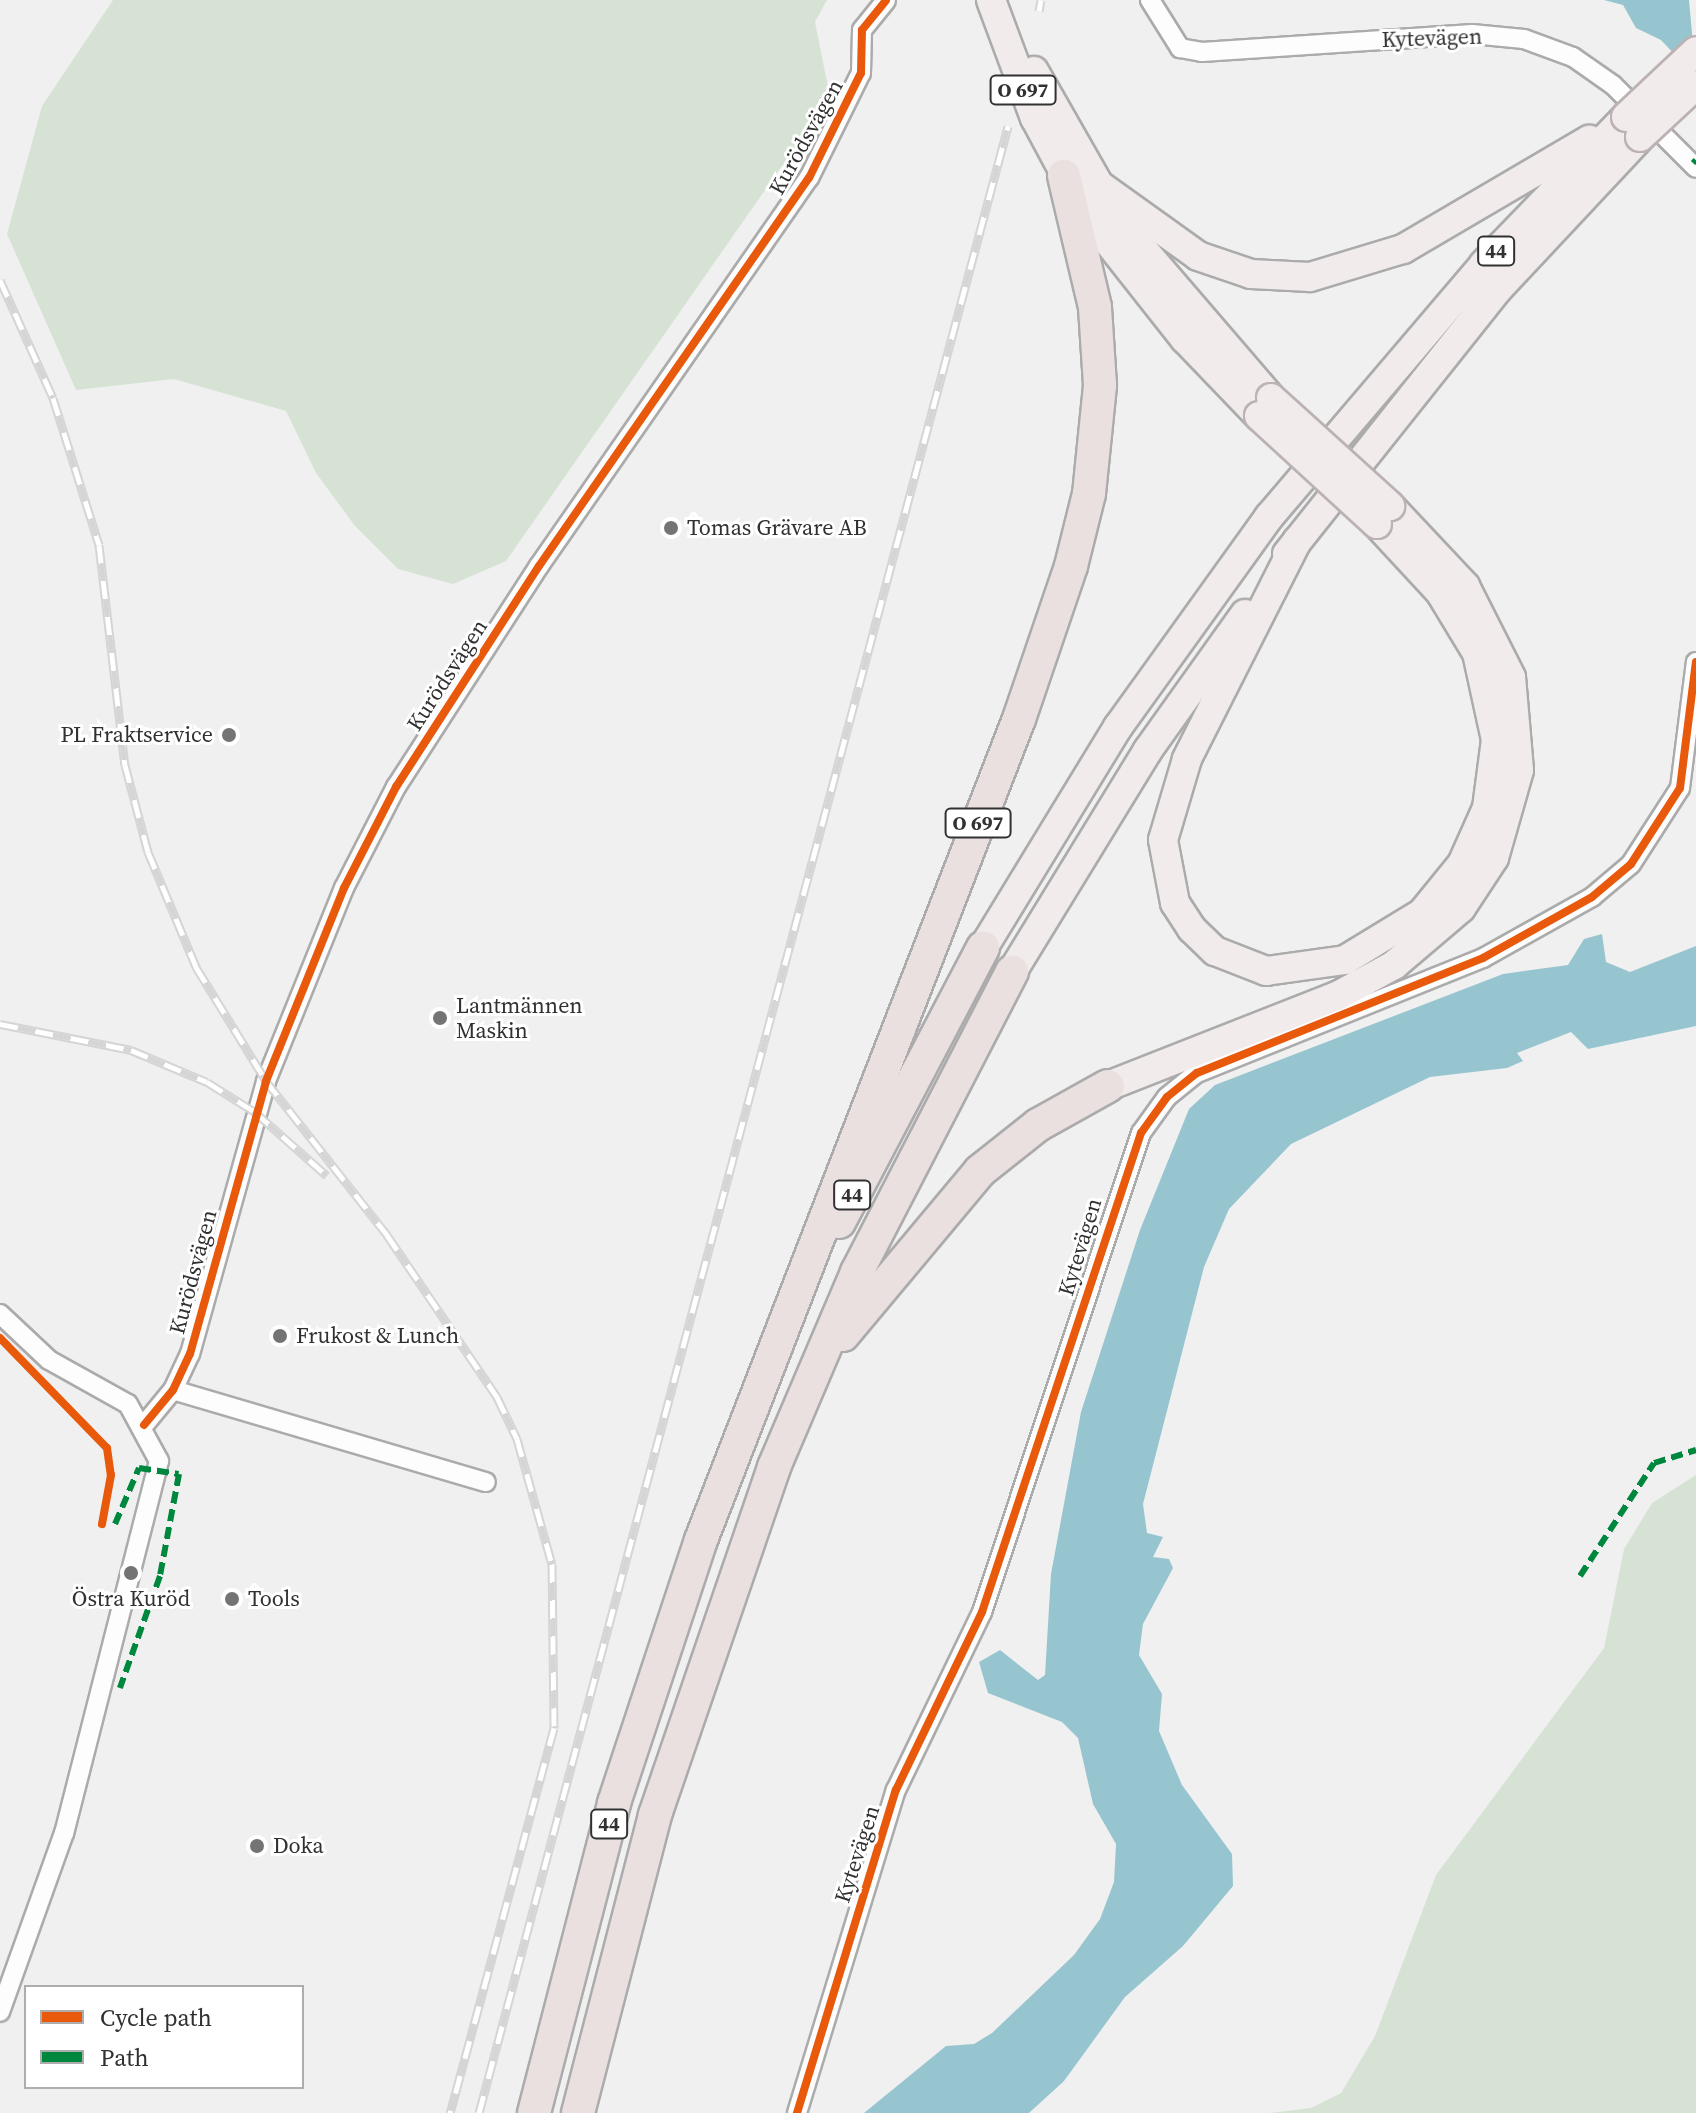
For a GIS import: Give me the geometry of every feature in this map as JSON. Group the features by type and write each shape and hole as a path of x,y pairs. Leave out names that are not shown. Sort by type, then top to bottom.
{"highway":[{"name":"O 697","path":"735,1449 1029,693 1071,566 1089,494 1100,359 1078,178"},
{"name":"44","path":"534,2113 614,1803 735,1449 901,1096 983,948"},
{"name":"44","path":"578,2113 665,1786 727,1591 813,1372 935,1113 1012,972"},
{"name":"O 697","path":"813,1372 980,1171 1038,1125 1108,1086"}],"main road":[{"name":"O 697","path":"991,0 1078,178 1265,407 1465,586 1511,677 1519,770 1494,858 1461,908 1394,965 1337,996 1108,1086"},
{"name":"O 697","path":"1004,0 1078,178"},
{"name":"44","path":"1012,972 1148,750 1297,541 1498,289 1696,51"},
{"name":"44","path":"983,948 1118,727 1269,517 1484,264 1633,127 1696,85"},
{"path":"1078,178 1198,256 1251,274 1310,277 1373,262 1442,230 1633,127"},
{"path":"1297,541 1187,759 1163,840 1175,903 1192,929 1215,951 1266,971 1321,968 1398,931 1442,892 1487,808 1496,740 1477,653 1440,592 1383,515"}],"street":[{"name":"Kurödsvägen","path":"144,1425 173,1390 266,1081 351,875 396,787 539,566 809,178 861,73 862,30 886,0"},
{"name":"Kytevägen","path":"1150,0 1180,48 1202,52 1472,34 1524,39 1573,57 1613,85 1696,168"},
{"name":"Kytevägen","path":"797,2113 896,1790 982,1612 1141,1133 1167,1097 1197,1073 1483,958 1592,897 1631,864 1680,788 1696,662"},
{"path":"0,1314 49,1360 128,1404 144,1425 159,1461 64,1833 0,2012"},
{"path":"173,1390 486,1482"}],"green space":[{"path":"113,0 827,0 815,22 830,97 506,561 453,584 398,569 355,526 316,473 286,411 174,379 76,390 7,234 42,106"},
{"path":"1696,1475 1696,2113 1269,2113 1311,2108 1341,2093 1375,2036 1436,1875 1604,1648 1624,1549 1652,1503"}],"water":[{"path":"1604,0 1689,0 1696,77 1661,40 1636,28 1623,5"},
{"path":"1602,934 1606,962 1630,972 1696,946 1696,1026 1588,1049 1571,1032 1517,1053 1523,1061 1507,1068 1430,1077 1291,1144 1229,1209 1204,1267 1143,1504 1147,1533 1163,1537 1153,1557 1169,1559 1173,1568 1143,1624 1139,1655 1162,1694 1159,1731 1182,1785 1232,1854 1233,1886 1183,1946 1125,1997 1064,2081 1029,2113 864,2113 946,2046 974,2044 992,2033 1074,1955 1100,1919 1114,1882 1116,1844 1093,1804 1078,1738 1062,1722 988,1693 979,1662 1000,1650 1038,1680 1045,1675 1051,1574 1081,1412 1140,1230 1189,1109 1215,1085 1503,974 1568,965 1584,939"}],"railway":[{"path":"1039,11 1041,0"},
{"path":"479,2113 1008,126"},
{"path":"0,280 53,398 99,545 125,765 148,852 196,967 266,1081 387,1235 497,1397 517,1439 552,1564 554,1728 450,2113"},
{"path":"0,1024 131,1050 207,1082 255,1112 327,1176"}],"marked path":[{"path":"1693,163 1696,160"},
{"path":"1580,1576 1654,1463 1696,1450"},
{"path":"115,1524 139,1468 179,1474 160,1576 120,1688"}],"cycle path":[{"path":"144,1425 173,1390 190,1354 266,1081 344,888 396,787 539,566 809,178 861,73 862,30 886,0"},
{"path":"797,2113 896,1790 982,1612 1141,1133 1167,1097 1197,1073 1483,958 1592,897 1631,864 1680,788 1696,662"},
{"path":"0,1338 107,1448 111,1475 102,1524"}],"place":[{"name":"Tomas Grävare AB","path":"671,528"},
{"name":"PL Fraktservice","path":"229,735"},
{"name":"Lantmännen Maskin","path":"440,1018"},
{"name":"Frukost & Lunch","path":"280,1336"},
{"name":"Östra Kuröd","path":"131,1573"},
{"name":"Tools","path":"232,1599"},
{"name":"Doka","path":"257,1846"}]}
